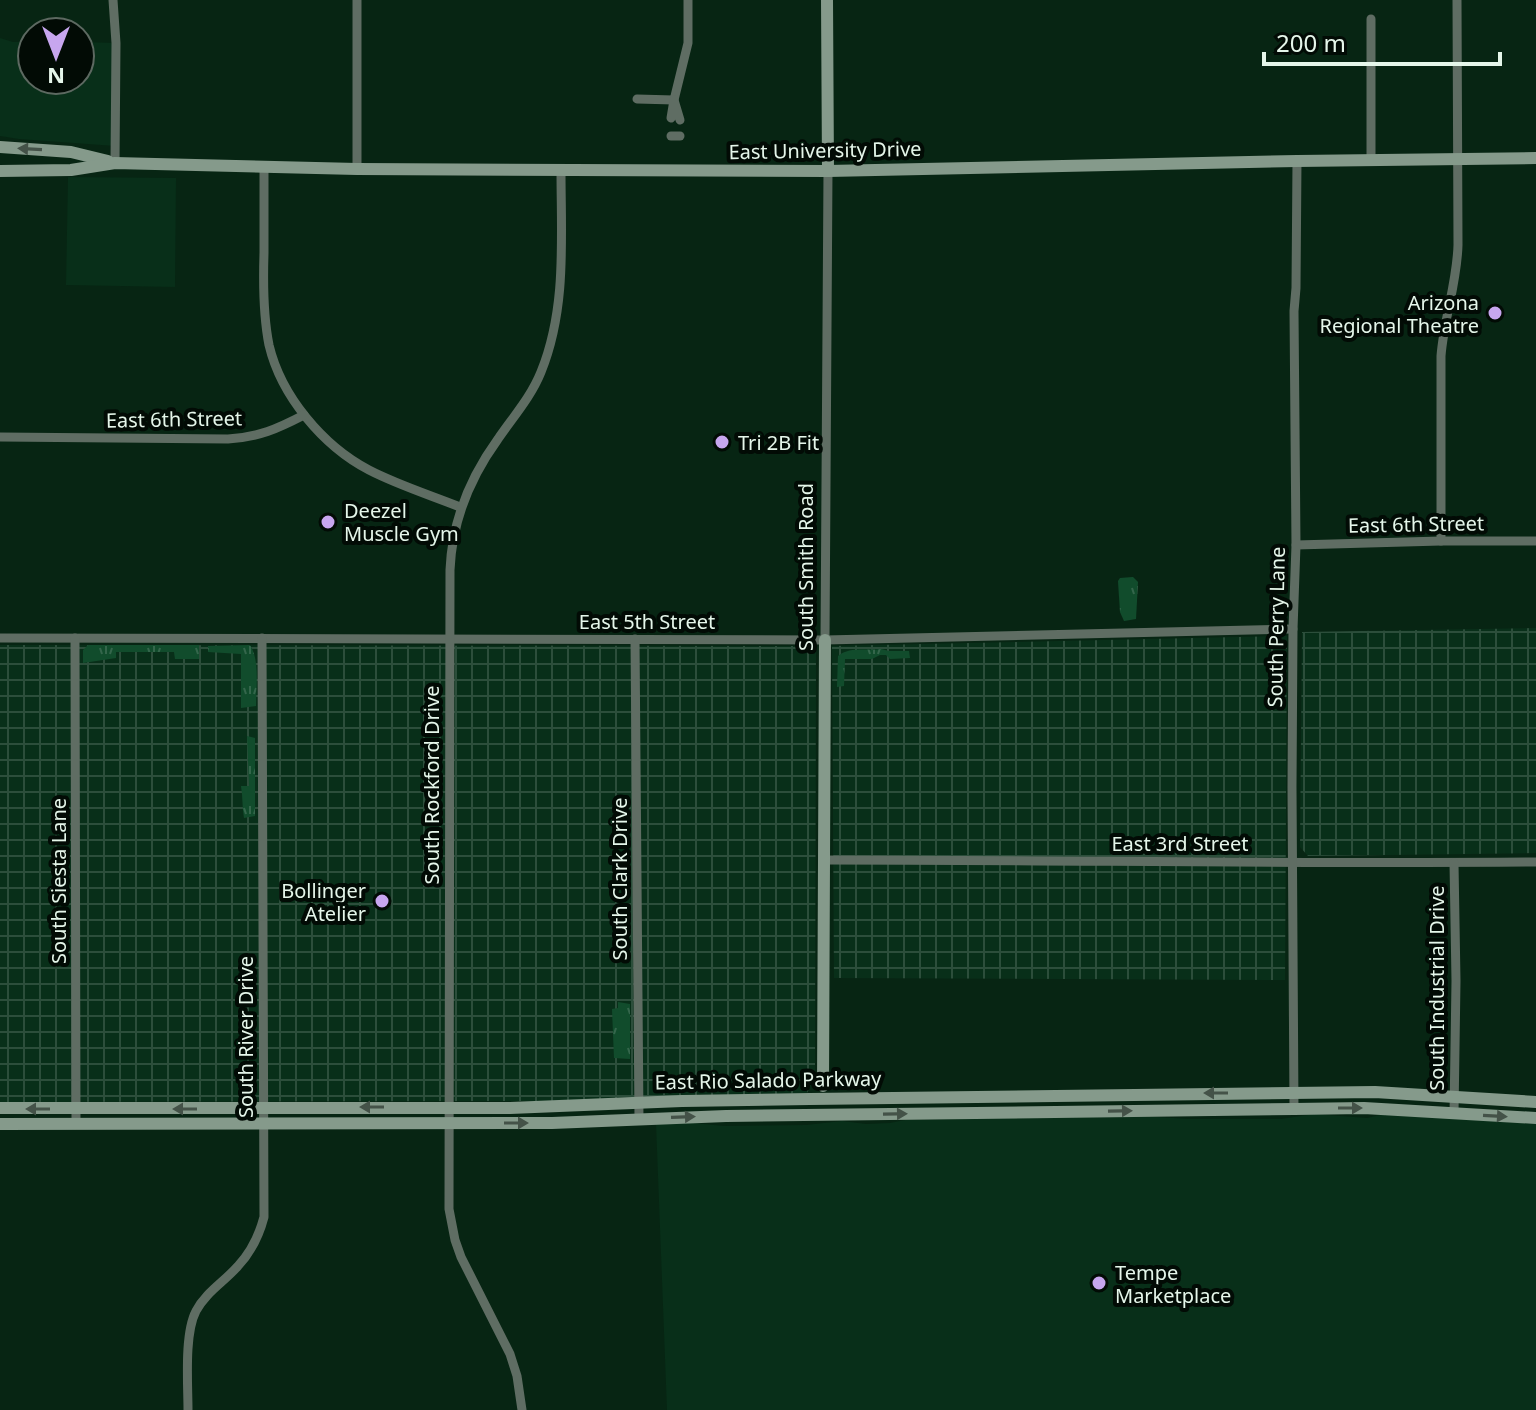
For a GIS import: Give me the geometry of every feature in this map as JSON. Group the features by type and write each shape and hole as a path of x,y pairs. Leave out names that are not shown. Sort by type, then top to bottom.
{"main road":[{"name":"South Smith Road","path":"827,0 828,171"},
{"name":"East University Drive","path":"0,147 71,152 115,163"},
{"path":"0,171 18,164 63,163 71,152"},
{"name":"East University Drive","path":"0,171 71,170 115,163 264,168 828,171 1536,158"},
{"name":"South Smith Road","path":"823,1094 825,640"},
{"name":"East Rio Salado Parkway","path":"0,1108 556,1107 823,1094 1375,1092 1536,1102"},
{"name":"East Rio Salado Parkway","path":"76,1124 552,1123 823,1115 1364,1108 1536,1118"},
{"path":"0,1124 76,1124"}],"street":[{"path":"113,0 116,43 115,163"},
{"path":"357,0 357,169"},
{"path":"675,121 676,86 688,43 688,0"},
{"path":"1441,541 1441,356 1443,328 1457,269 1457,0"},
{"path":"1371,19 1371,160"},
{"path":"637,99 674,100"},
{"name":"South Perry Lane","path":"1294,1109 1294,311 1297,161"},
{"path":"264,168 266,326 270,348 282,377 304,415 341,452 370,471 460,507"},
{"name":"South Rockford Drive","path":"522,1410 510,1354 469,1276 455,1240 449,1209 450,555 460,507 495,442 540,376 551,347 558,314 561,171"},
{"name":"South Smith Road","path":"825,640 828,171"},
{"name":"East 6th Street","path":"0,437 236,438 263,434 304,415"},
{"name":"East 6th Street","path":"1296,545 1536,541"},
{"name":"East 5th Street","path":"0,638 825,640 1293,629"},
{"name":"South Siesta Lane","path":"75,638 76,1124"},
{"name":"South River Drive","path":"188,1410 188,1353 195,1313 209,1292 238,1267 258,1238 264,1217 262,638"},
{"name":"South Clark Drive","path":"635,639 639,1119"},
{"name":"East 3rd Street","path":"825,860 1536,862"},
{"name":"South Industrial Drive","path":"1454,863 1454,1114"},
{"name":"South Smith Road","path":"823,1094 823,1115"}],"shaded area":[{"path":"0,38 16,42 16,96 96,96 96,42 116,43 115,146 0,136"},
{"path":"68,177 176,178 175,287 66,285"},
{"path":"1536,628 1536,853 1308,856 1300,847 1302,632"},
{"path":"1287,636 1285,980 834,978 832,646"},
{"path":"0,645 816,646 815,1077 807,1093 545,1101 0,1102"},
{"name":"Tempe Marketplace","path":"1314,1114 1367,1118 1384,1114 1536,1124 1536,1410 667,1410 656,1124 806,1125 842,1121 866,1124 905,1120 1142,1116 1281,1119"}],"green space":[{"path":"1133,577 1138,582 1136,619 1124,621 1120,612 1118,581"},
{"path":"88,645 199,645 199,659 175,659 174,652 116,652 116,658 83,663 83,650"},
{"path":"250,645 256,666 256,706 241,708 241,654 208,652 208,646"},
{"path":"853,650 909,651 910,658 890,659 880,655 872,659 845,659 844,686 837,687 838,656"},
{"path":"247,736 255,738 255,816 244,818 241,786 249,786"},
{"path":"618,1002 630,1004 630,1059 614,1058 612,1009 618,1008"}],"place":[{"name":"Arizona Regional Theatre","path":"1495,313"},
{"name":"Tri 2B Fit","path":"722,442"},
{"name":"Deezel Muscle Gym","path":"328,522"},
{"name":"Bollinger Atelier","path":"382,901"},
{"name":"Tempe Marketplace","path":"1099,1283"}]}
